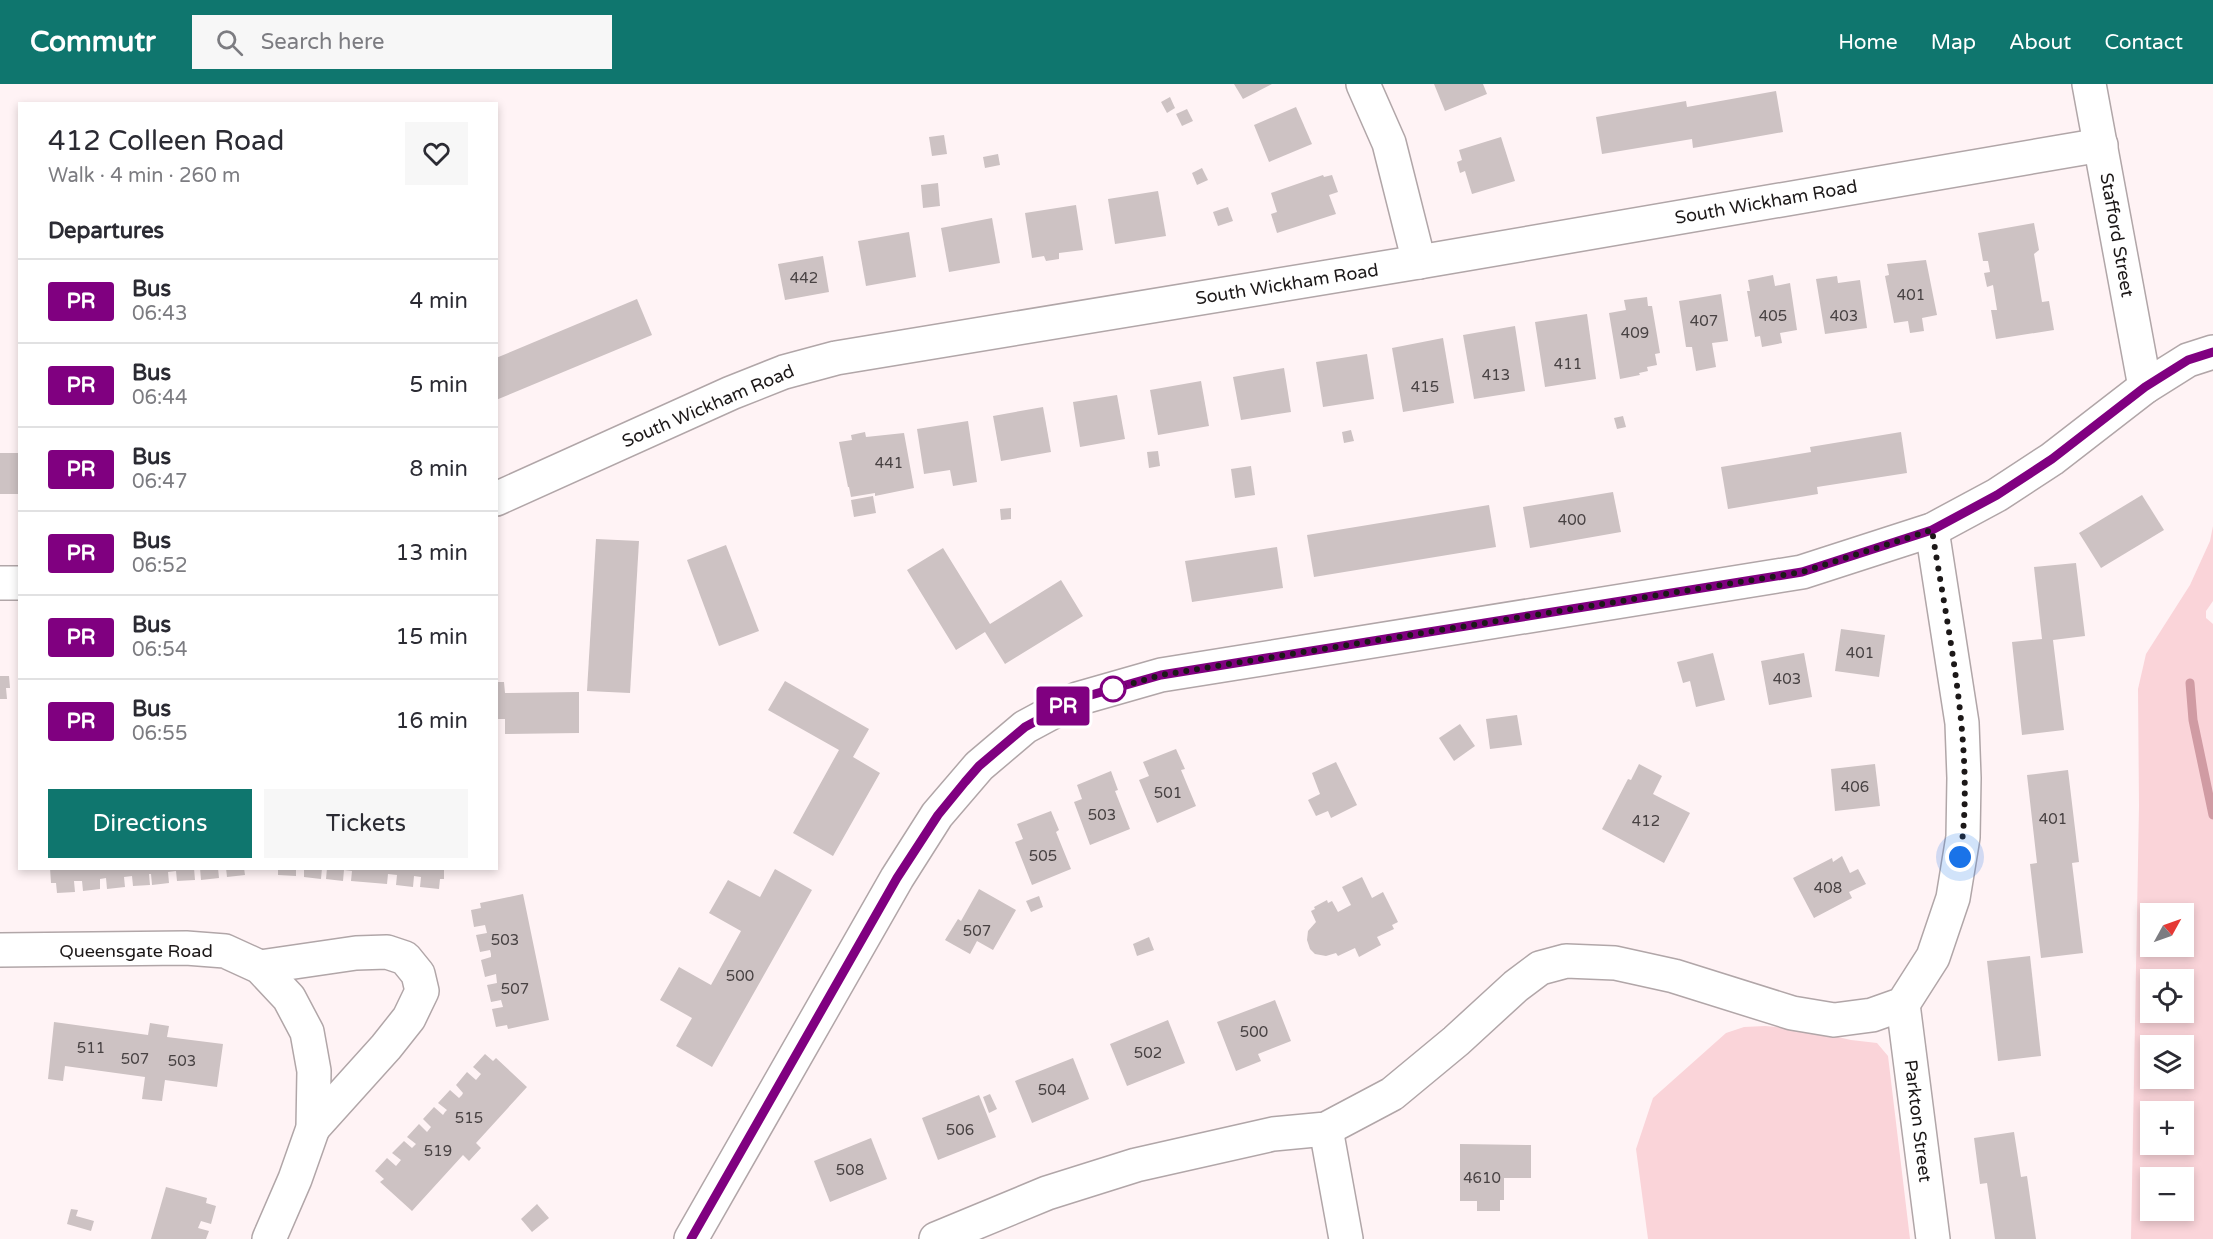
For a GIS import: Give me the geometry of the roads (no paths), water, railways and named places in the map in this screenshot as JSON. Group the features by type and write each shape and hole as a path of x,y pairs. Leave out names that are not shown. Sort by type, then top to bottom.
{"street":[{"path":"1362,84 1389,143 1419,262"},
{"name":"Stafford Street","path":"2089,84 2145,387"},
{"name":"South Wickham Road","path":"498,498 731,393 795,369 836,358 1419,262 2101,145"},
{"path":"691,1239 897,878 938,815 979,766 1025,727 1077,699 1161,675 1802,572 1932,530 1997,495 2052,459 2145,387 2188,360 2213,352"},
{"path":"936,1239 1047,1193 1136,1165 1273,1134 1326,1129 1392,1094 1456,1041 1516,986 1540,968 1566,961 1615,963 1674,976 1792,1013 1834,1020 1872,1015 1903,1004 1933,957 1953,898 1963,837 1962,723 1932,530"},
{"path":"0,583 18,583"},
{"name":"Queensgate Road","path":"0,950 186,948 225,951 260,967 289,998 307,1032 314,1071 313,1128"},
{"path":"260,967 356,953 387,951 405,958 418,974 422,991 409,1018 386,1047 313,1128 295,1179 269,1239"},
{"name":"Parkton Street","path":"1903,1004 1933,1239"},
{"path":"1326,1129 1346,1239"}],"waterway":[{"path":"2190,683 2193,720 2213,815"}]}
